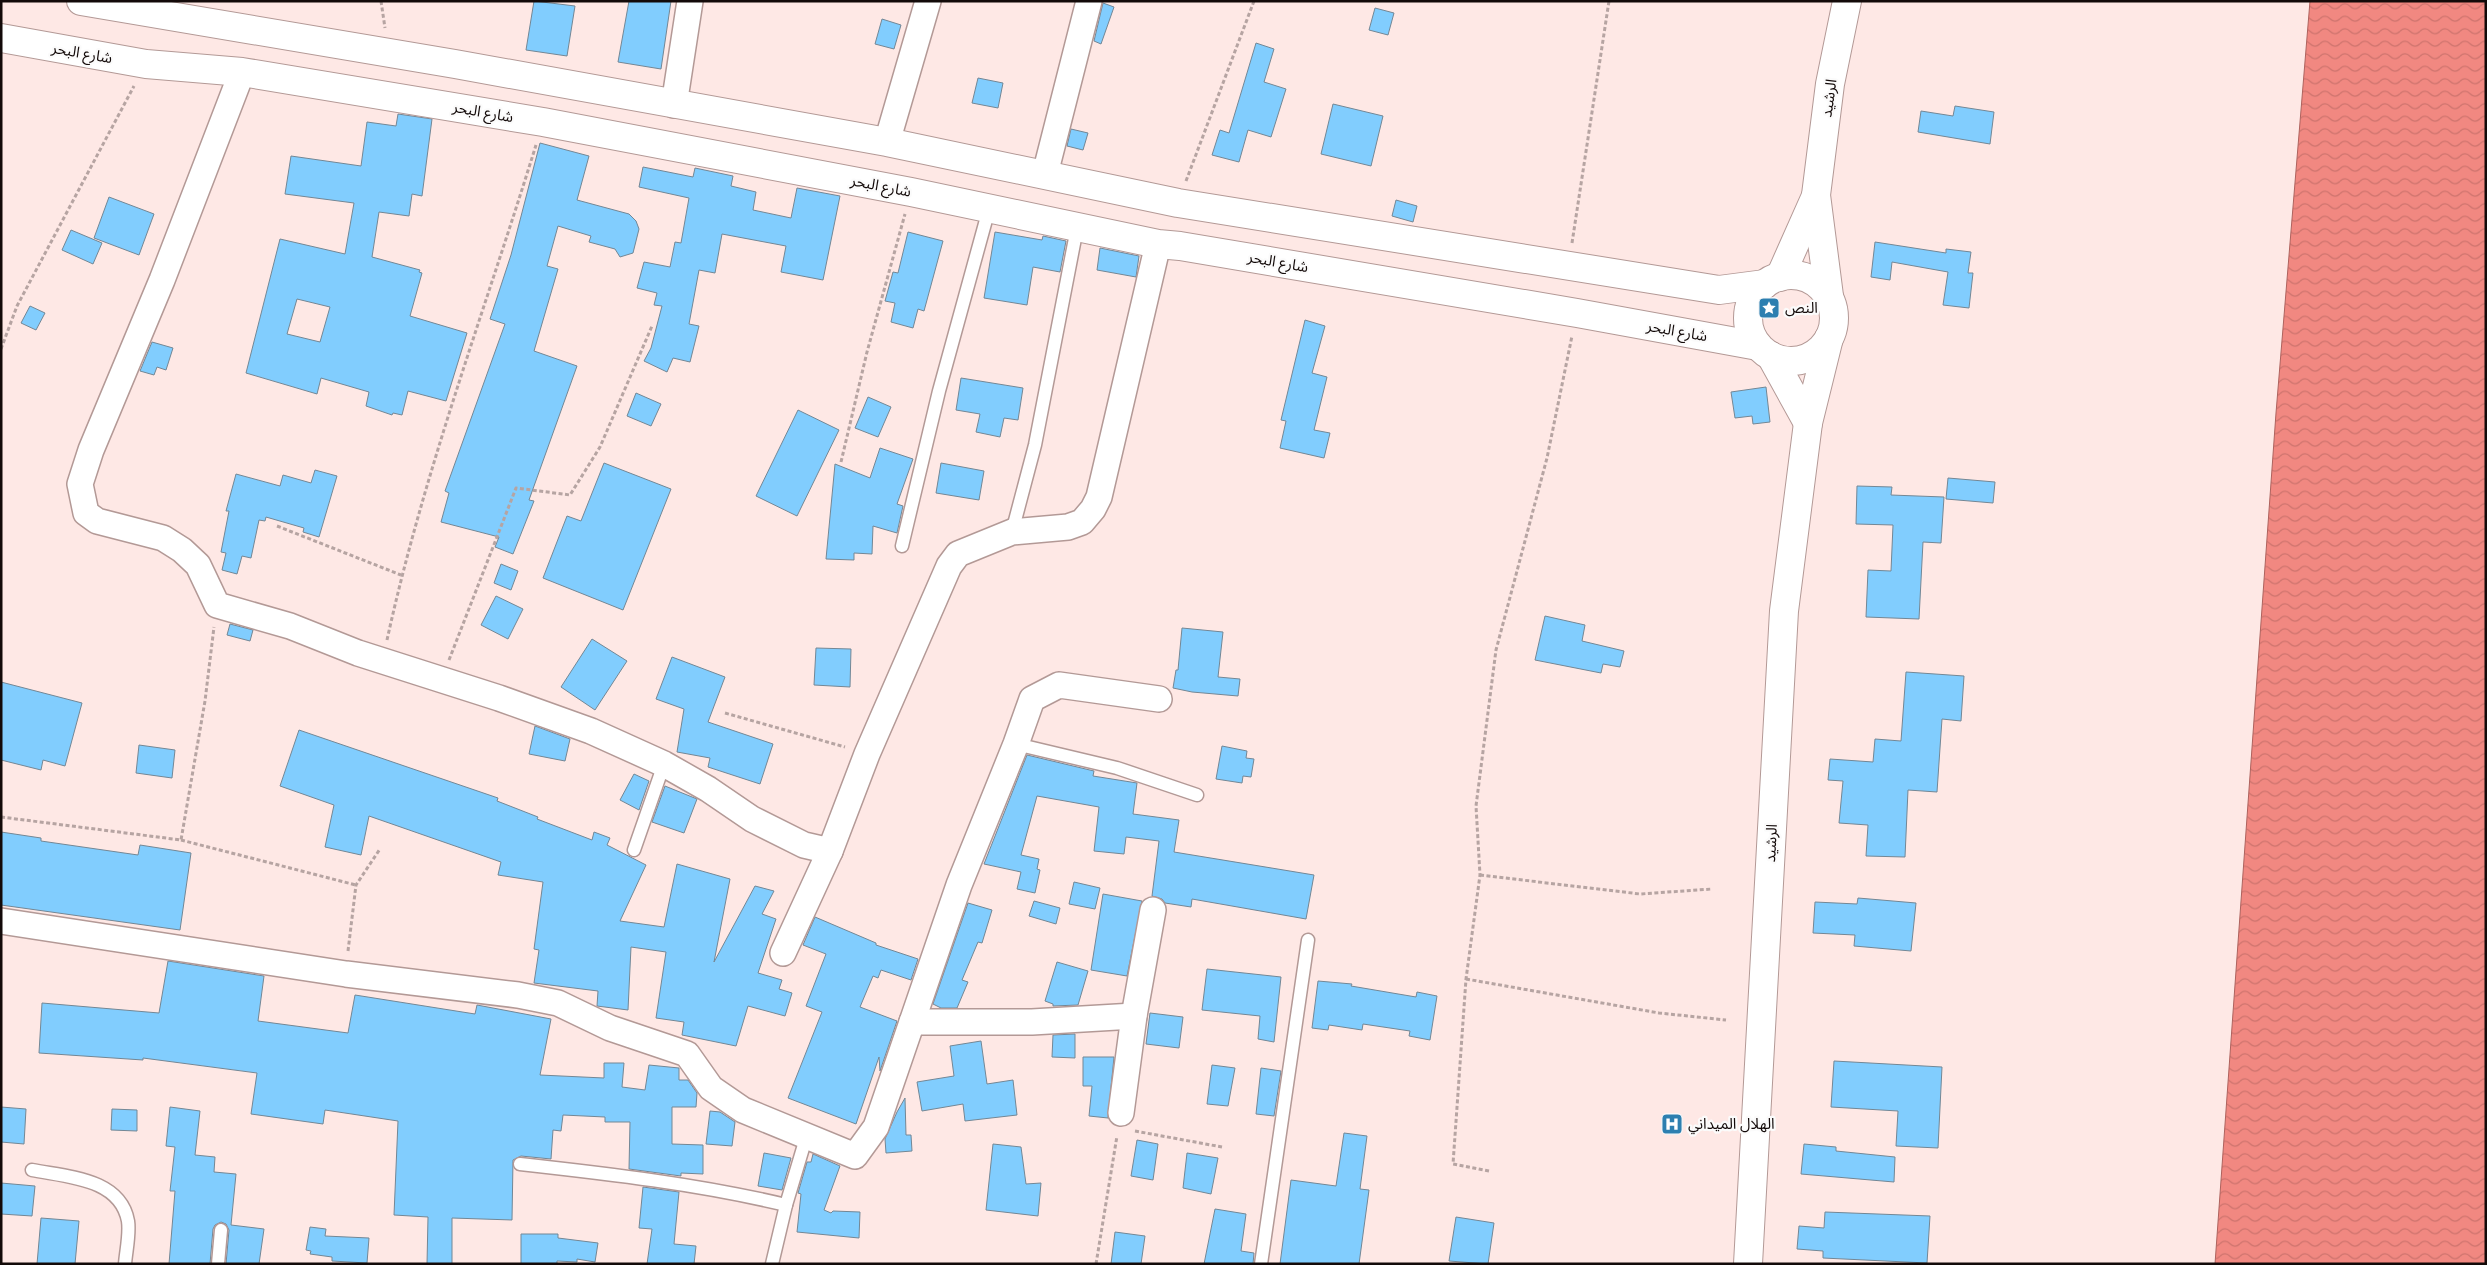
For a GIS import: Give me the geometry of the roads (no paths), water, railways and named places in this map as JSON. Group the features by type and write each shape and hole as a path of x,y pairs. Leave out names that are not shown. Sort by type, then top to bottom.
{"main road":[{"path":"81,1 455,64 887,142 1178,203 1719,290 1792,275 1807,278 1819,285 1829,296 1834,310 1834,325 1829,338 1821,350 1809,357 1796,361 1782,360 1765,351"},
{"name":"الرشيد","path":"1829,296 1816,195 1830,84 1847,1"},
{"name":"شارع البحر","path":"1,38 146,64 242,72 543,122 911,192 1158,244 1180,246 1577,313 1765,351"},
{"name":"الرشيد","path":"1773,280 1816,195"},
{"path":"1773,280 1755,294 1750,307 1748,321 1751,334 1765,351 1808,423"},
{"name":"الرشيد","path":"1748,1264 1784,611 1808,423 1829,338"}],"street":[{"path":"674,104 690,1"},
{"path":"887,142 928,1"},
{"path":"1045,174 1089,1"},
{"path":"242,72 162,280 91,450 80,484 86,514 97,521 163,538 182,550 198,565 217,605 290,626 382,660 591,731 664,764 708,789 752,819 804,845 830,851"},
{"path":"783,953 830,851 867,754 950,566 958,554 1012,532 1068,527 1082,522 1093,509 1101,487 1158,244"},
{"path":"1,921 346,974 518,995 558,1004 610,1028 687,1054 711,1088 743,1110 806,1138 855,1156 876,1127 959,885 1016,744 1032,699 1059,685 1159,699"},
{"path":"1120,1120 1134,1016 1153,910"},
{"path":"912,1022 1032,1022 1134,1016"}],"lane":[{"path":"902,546 939,391 989,209"},
{"path":"1012,532 1036,445 1077,228"},
{"path":"1016,744 1117,768 1197,795"},
{"path":"634,850 664,764"},
{"path":"1262,1264 1308,940"},
{"path":"772,1264 786,1205 806,1138"},
{"path":"520,1164 727,1191 786,1205"},
{"path":"32,1170 100,1185 119,1200 128,1223 125,1264"},
{"path":"218,1264 220,1230"}],"water":[{"path":"2310,1 2486,1 2486,1264 2215,1264 2276,413"}],"place":[{"name":"النص","path":"1769,308"},
{"name":"الهلال الميداني","path":"1672,1124"}]}
